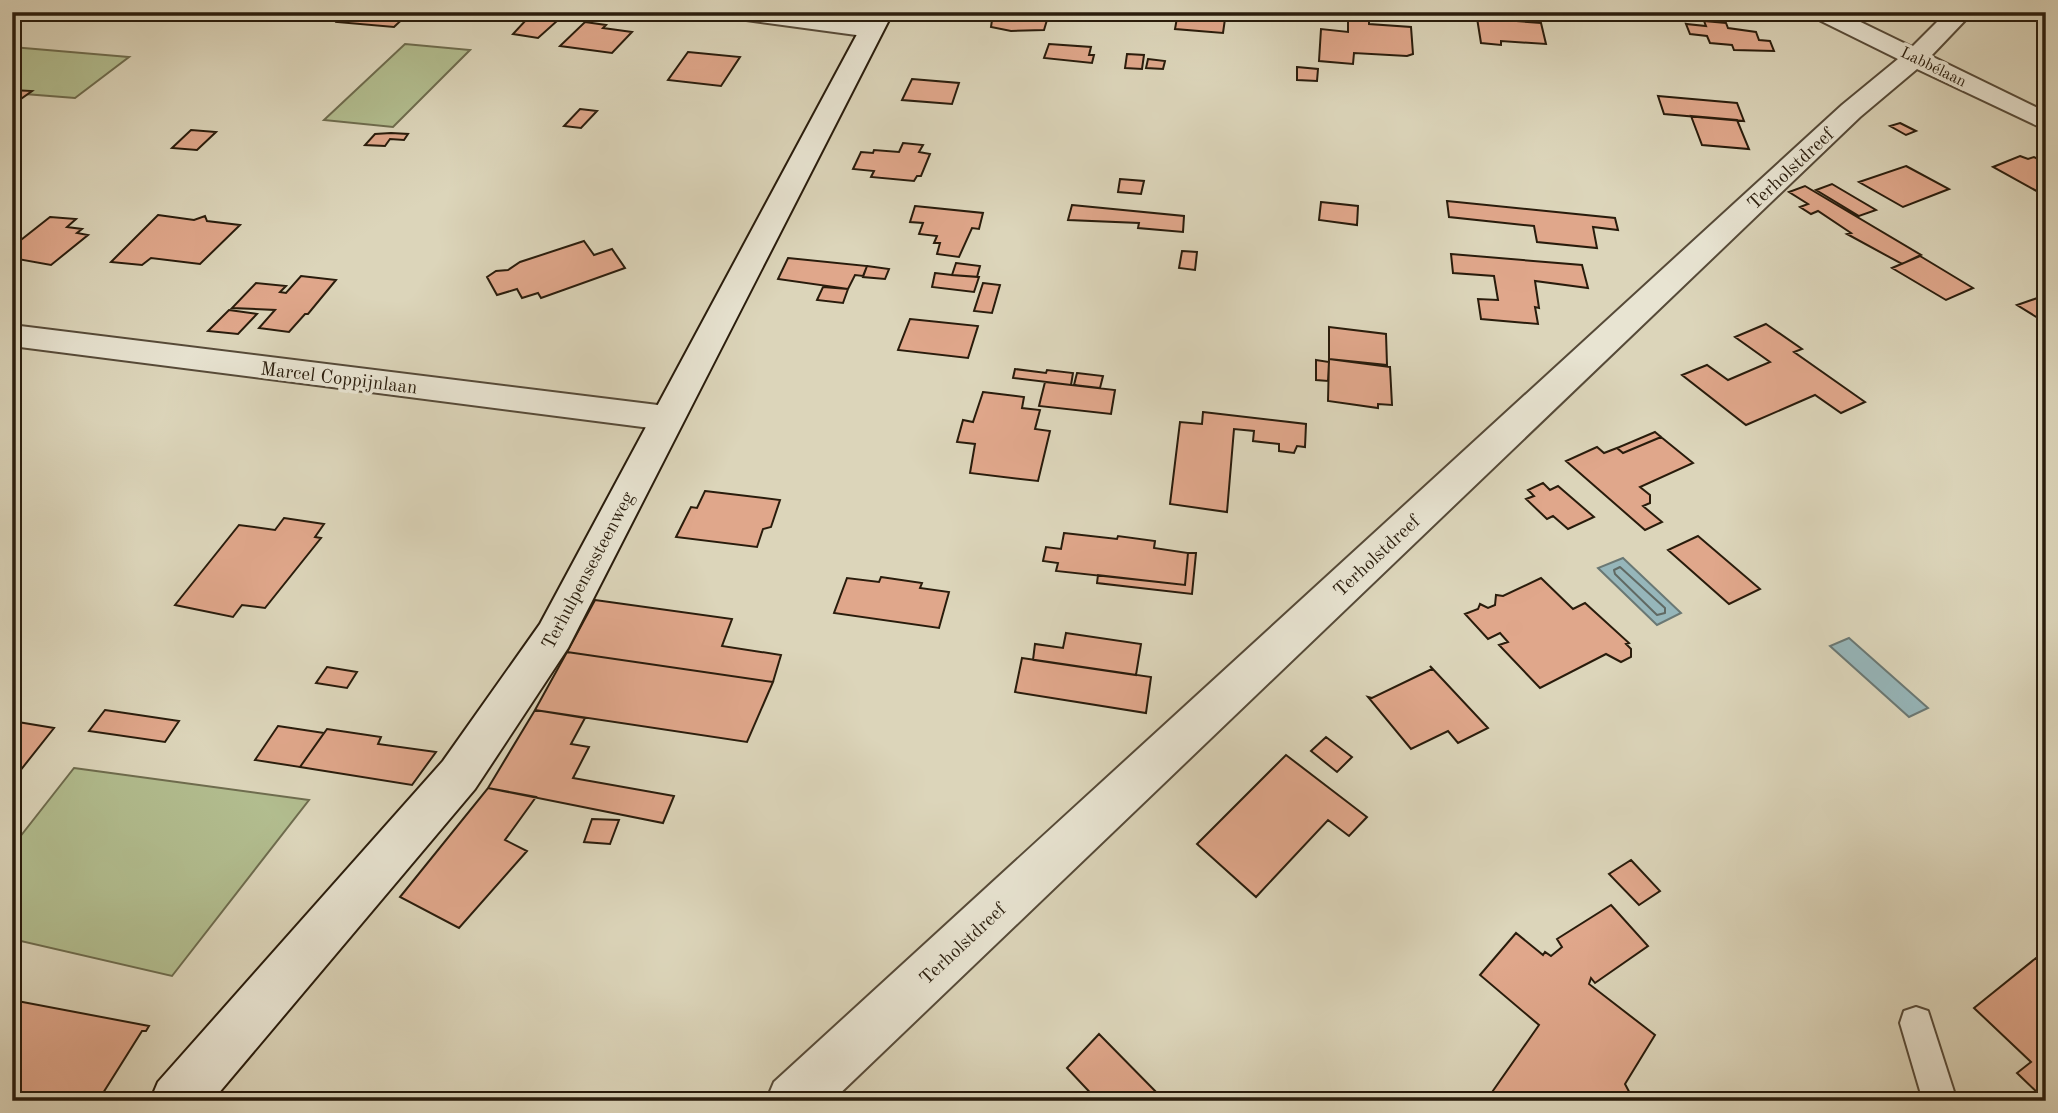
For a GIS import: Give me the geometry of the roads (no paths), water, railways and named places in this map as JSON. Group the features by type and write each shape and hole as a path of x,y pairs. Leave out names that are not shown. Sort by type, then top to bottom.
{"street":[{"path":"739,12 876,21"},
{"name":"Labbélaan","path":"1821,12 2046,122"},
{"name":"Terholstdreef","path":"793,1101 1851,111 1916,57 1961,12"},
{"name":"Terhulpensesteenweg","path":"177,1101 459,775 554,636 876,21"},
{"name":"Marcel Coppijnlaan","path":"12,335 666,418"}],"lane":[{"path":"1916,1023 1940,1101"}],"water":[{"path":"1623,558 1681,613 1657,625 1598,568"},
{"path":"1849,638 1928,708 1909,717 1830,646"}]}
